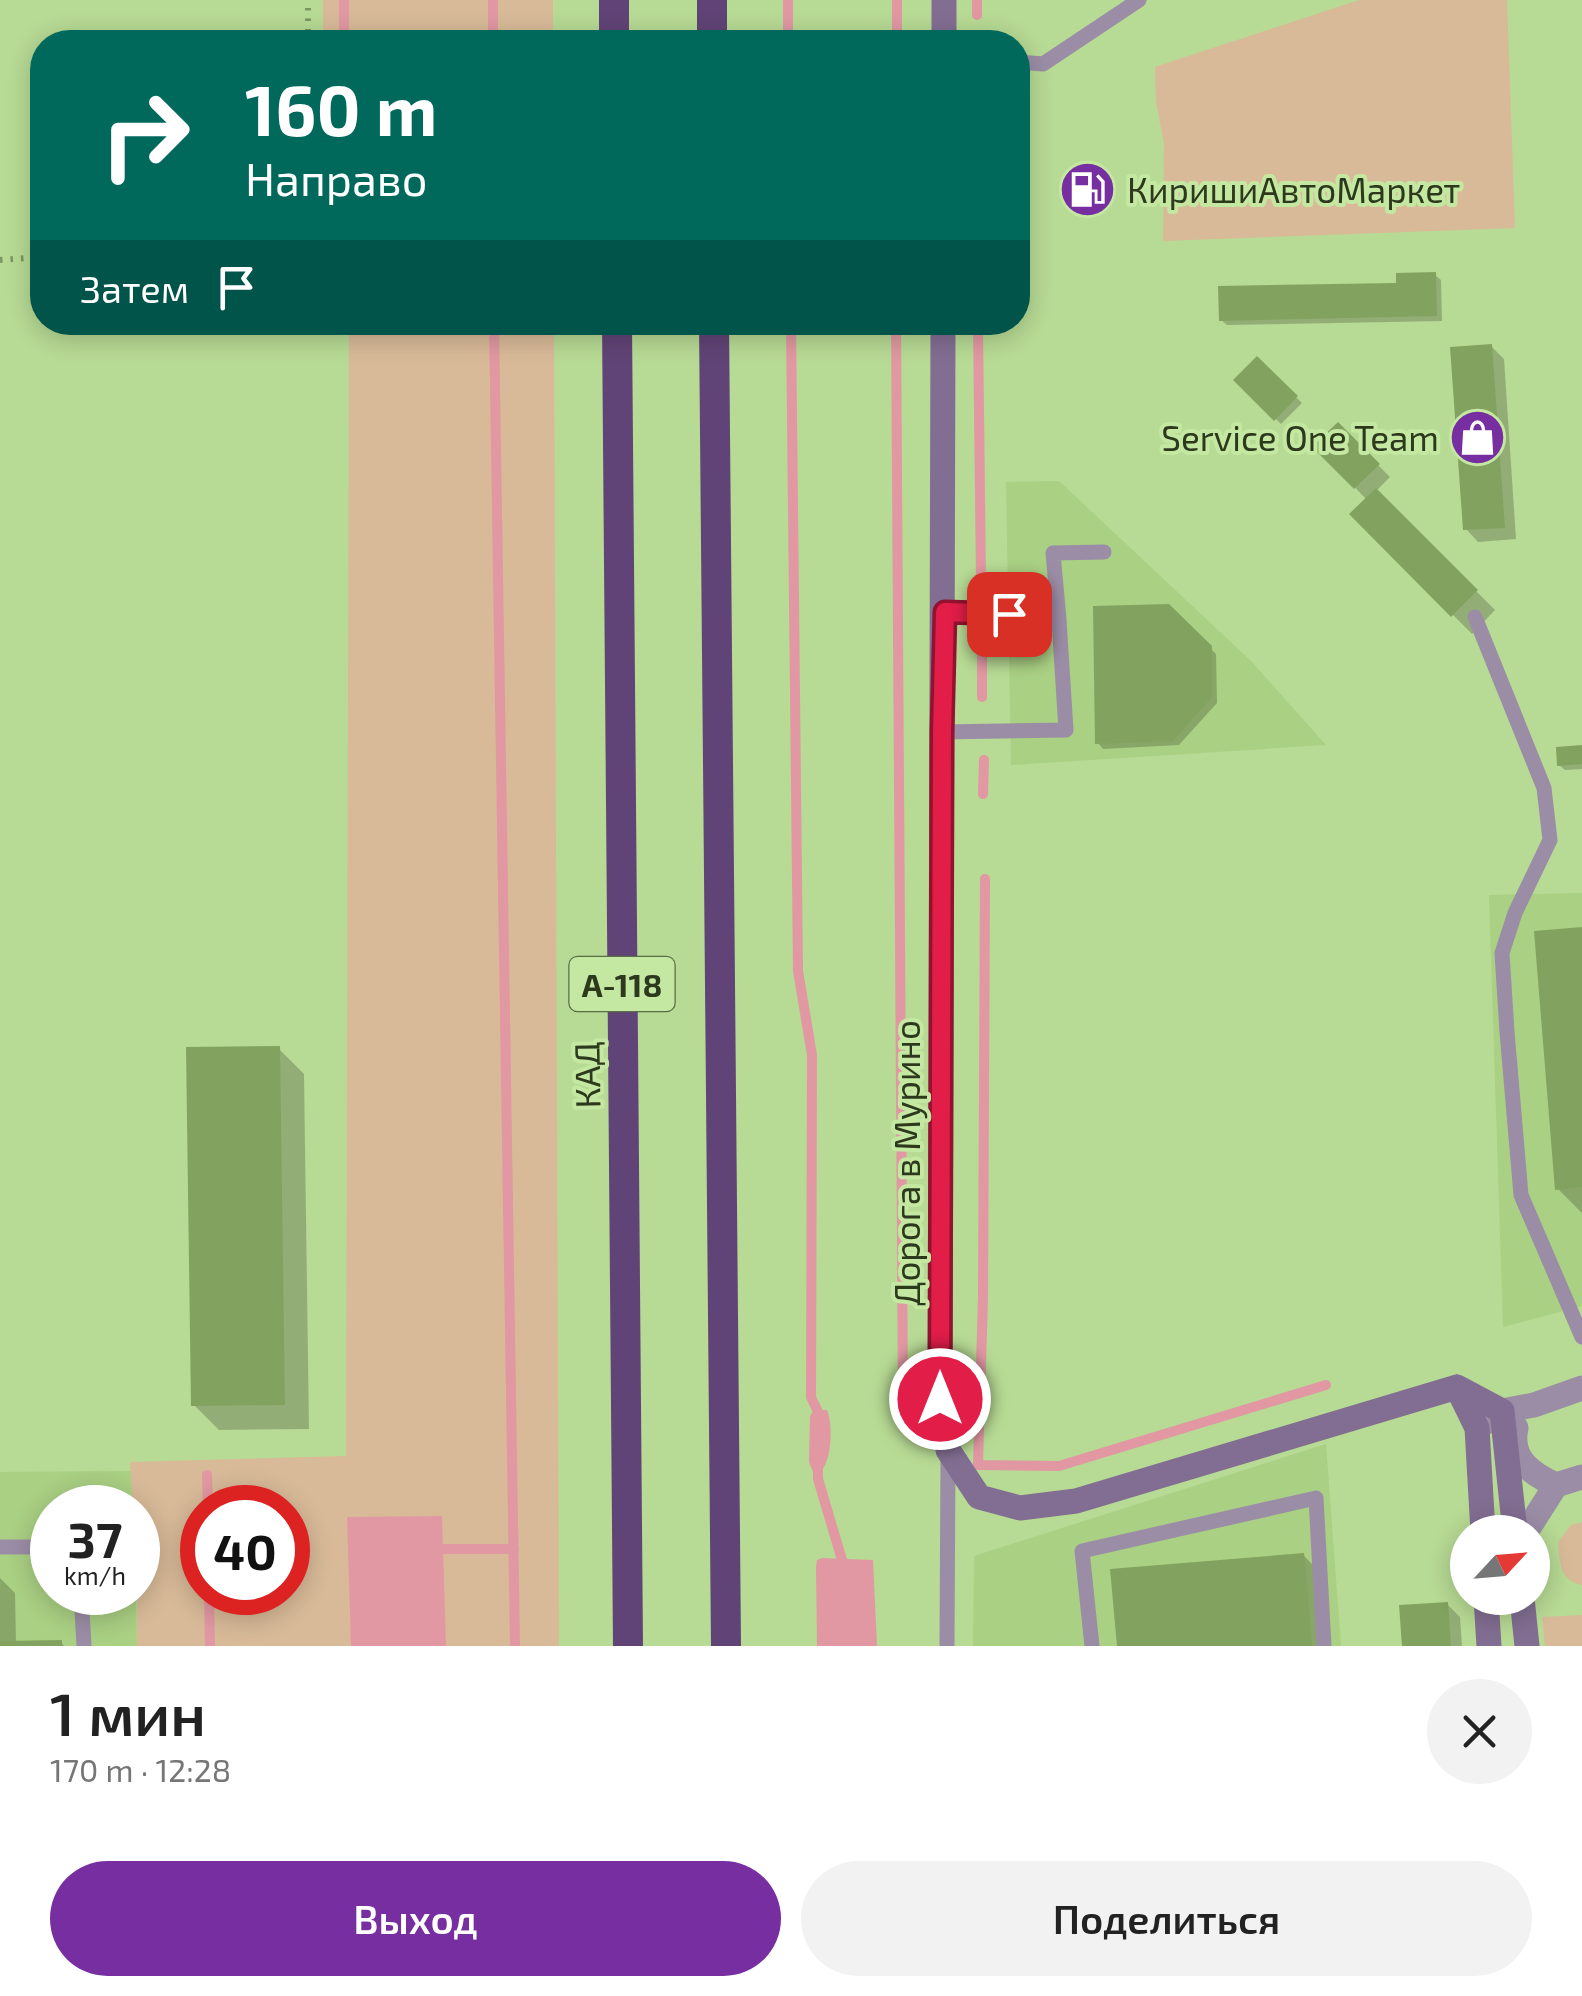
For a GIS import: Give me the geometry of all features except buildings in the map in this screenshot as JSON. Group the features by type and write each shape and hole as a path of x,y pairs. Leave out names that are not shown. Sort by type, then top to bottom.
{"highway":[{"path":"614,0 614,30"},
{"path":"712,0 712,30"},
{"name":"КАД","path":"616,335 628,1646"},
{"name":"А-118","path":"714,335 726,1646"}],"street":[{"path":"944,0 944,30"},
{"name":"Дорога в Мурино","path":"944,335 940,1399 948,1450 979,1496 1020,1508 1038,1506 1076,1501 1457,1387"},
{"path":"1457,1387 1502,1411"},
{"path":"1457,1387 1477,1428 1482,1515"},
{"path":"1477,1428 1502,1411 1534,1406 1582,1388"},
{"path":"1534,1406 1518,1419 1514,1439 1519,1459 1534,1474 1556,1486"},
{"path":"1502,1411 1513,1515"},
{"path":"1537,1515 1556,1486 1582,1477"},
{"path":"1487,1615 1489,1646"},
{"path":"1524,1615 1527,1646"}],"lane":[{"path":"1030,63 1043,64 1140,0"},
{"path":"942,732 1066,730 1053,554 1104,552"},
{"path":"945,612 1059,620"},
{"path":"1476,617 1544,788 1550,840 1515,913 1502,953 1506,1032 1520,1196 1582,1337"},
{"path":"948,1450 948,1646"},
{"path":"1092,1646 1082,1552 1316,1498 1324,1646"},
{"path":"0,1547 30,1546"},
{"path":"82,1615 84,1646"}],"path":[{"path":"308,0 308,30"},
{"path":"0,260 30,258"}],"shaded area":[{"path":"323,0 553,0 553,30 323,30"},
{"path":"1359,0 1507,0 1515,228 1163,241 1164,144 1156,102 1155,67"},
{"path":"349,335 554,335 559,1646 137,1646 137,1615 160,1615 160,1485 132,1485 130,1462 346,1456"},
{"path":"1059,481 1251,661 1326,745 1011,765 1006,482"},
{"path":"1582,893 1582,1306 1503,1327 1489,895"},
{"path":"814,1410 827,1410 831,1433 825,1466 813,1472 809,1462 810,1416"},
{"path":"1326,1444 1341,1646 973,1646 974,1556"},
{"path":"131,1471 132,1485 30,1485 30,1615 136,1615 137,1646 0,1646 0,1472"},
{"path":"442,1516 446,1646 351,1646 347,1517"},
{"path":"1582,1522 1582,1585 1565,1575 1558,1542 1571,1525"},
{"path":"817,1560 873,1560 877,1646 817,1646 816,1567"},
{"path":"1582,1615 1582,1646 1545,1646 1542,1617"}],"waterway":[{"path":"344,0 344,30"},
{"path":"493,0 493,30"},
{"path":"788,0 788,30"},
{"path":"897,0 897,30"},
{"path":"977,0 977,15"},
{"path":"494,335 515,1646"},
{"path":"791,335 798,971 812,1055 811,1397 818,1412 818,1424"},
{"path":"896,335 903,1400"},
{"path":"978,335 981,578"},
{"path":"982,650 982,697"},
{"path":"983,794 984,760"},
{"path":"985,879 978,1465 1059,1466 1326,1385"},
{"path":"818,1461 818,1479 845,1570"},
{"path":"207,1475 207,1485"},
{"path":"443,1549 514,1549"},
{"path":"209,1615 210,1646"}],"place":[{"name":"КиришиАвтоМаркет","path":"1088,189"},
{"name":"Service One Team","path":"1478,437"}],"route":[{"path":"940,1399 945,612 1009,614"}]}
